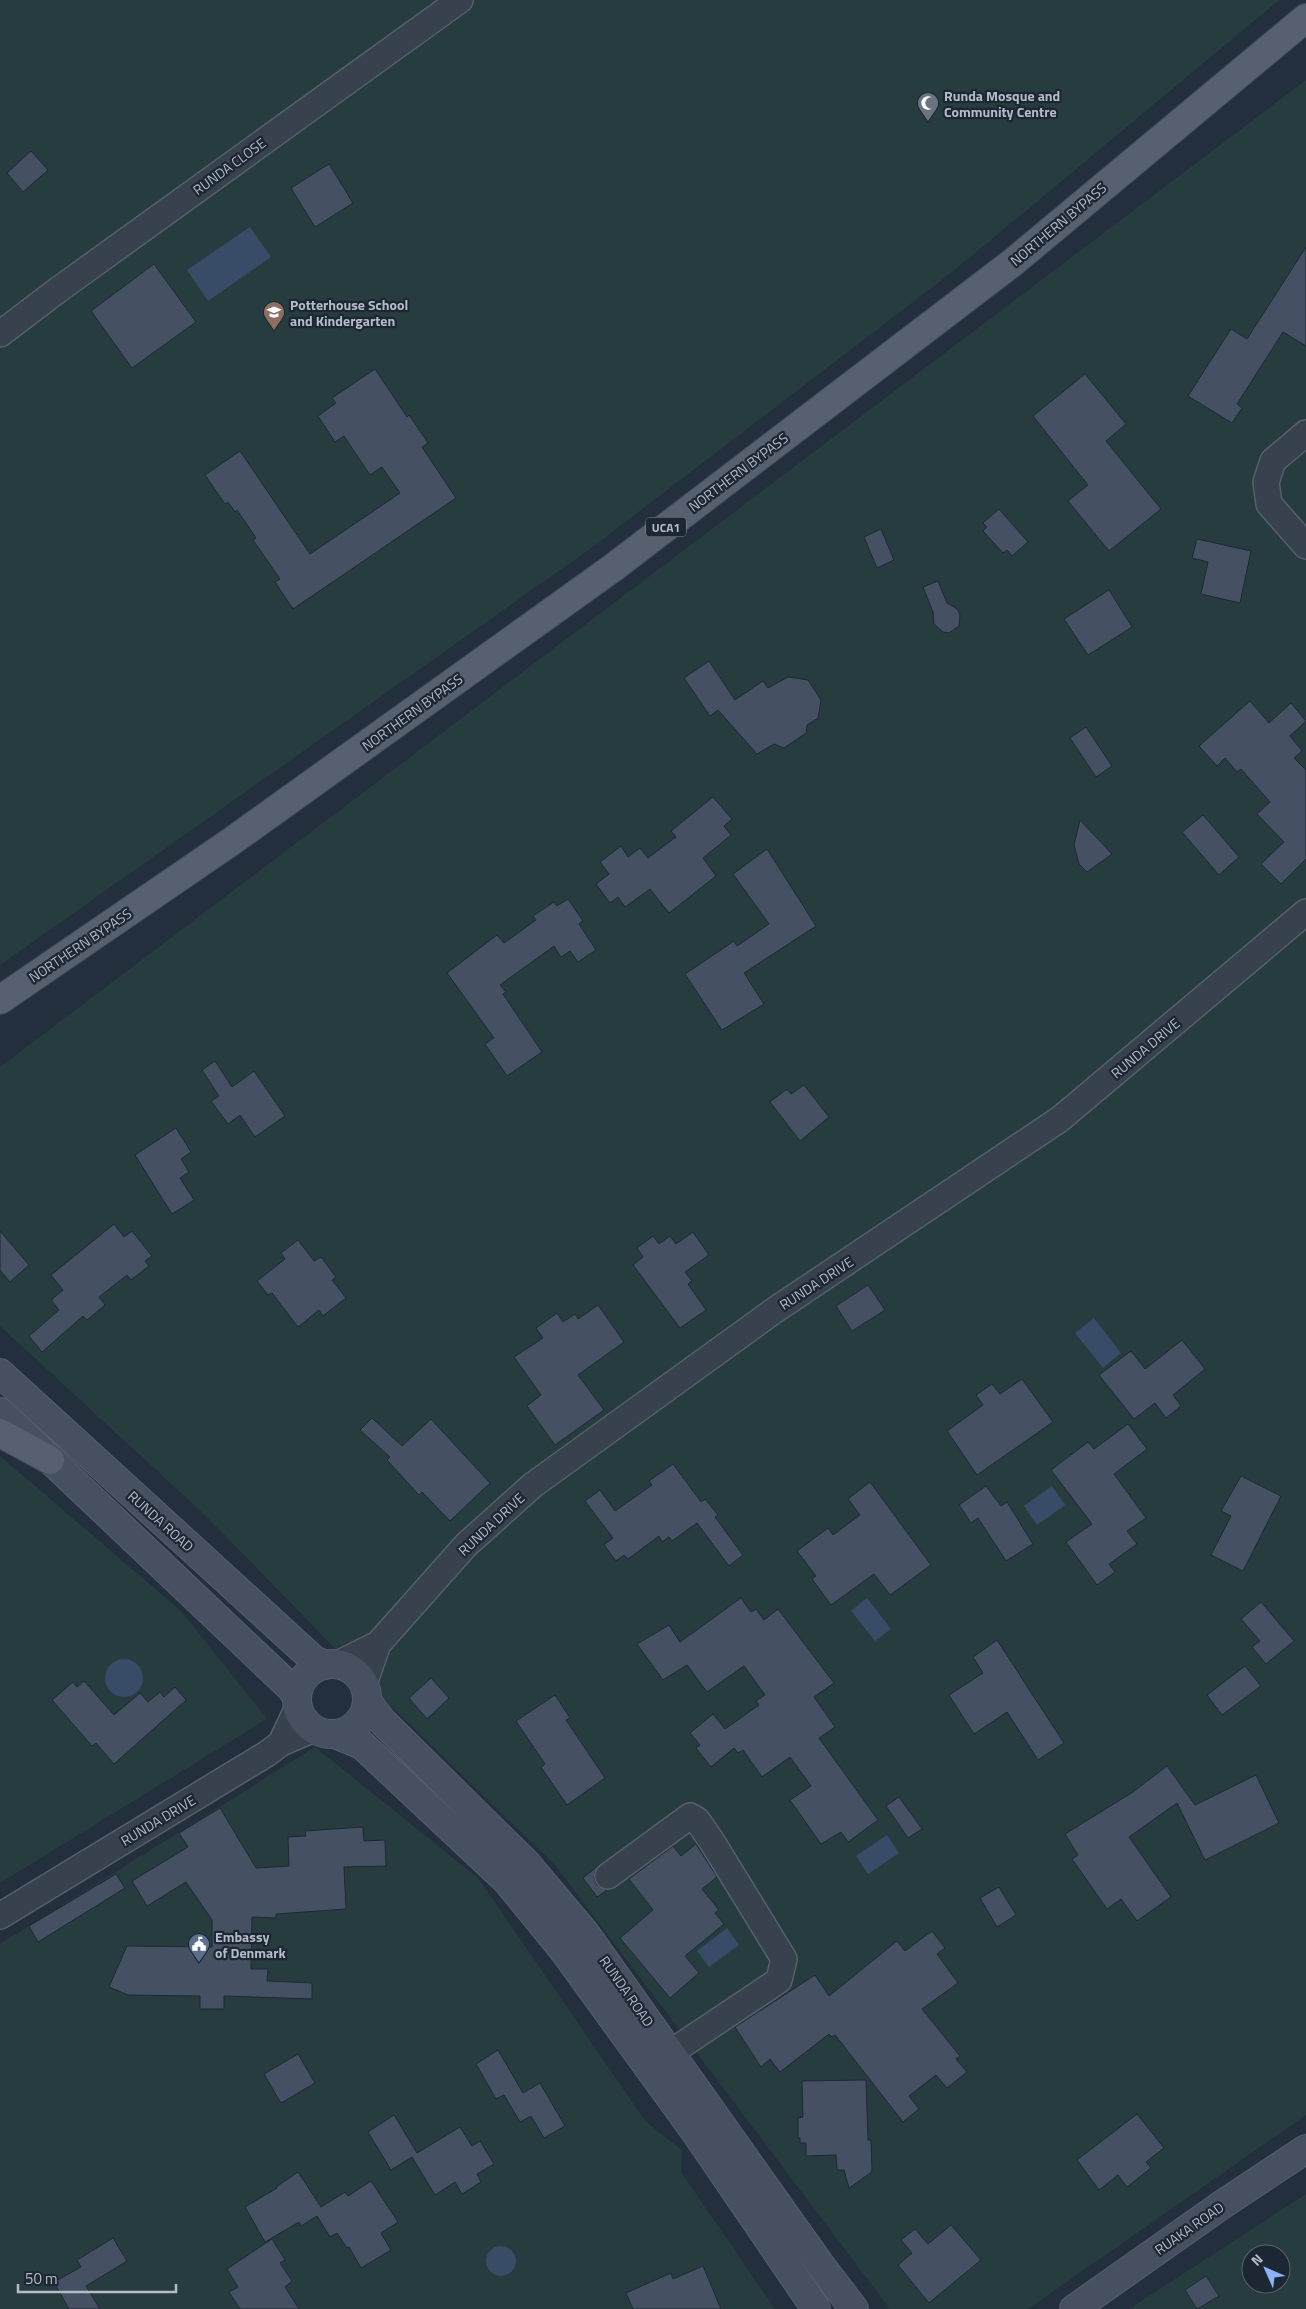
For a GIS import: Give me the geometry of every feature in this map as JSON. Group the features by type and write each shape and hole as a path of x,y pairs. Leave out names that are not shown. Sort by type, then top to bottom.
{"main road":[{"name":"NORTHERN BYPASS","path":"0,1000 232,841 622,561 1012,263 1306,18"},
{"path":"0,1433 50,1460"}],"street":[{"name":"RUNDA CLOSE","path":"0,334 58,290 460,0"},
{"path":"1306,433 1273,461 1266,482 1269,504 1306,546"},
{"name":"RUNDA DRIVE","path":"0,1916 268,1753 281,1743 298,1702 304,1679 311,1671 330,1665 378,1644 466,1546 533,1484 775,1310 1060,1119 1306,912"},
{"name":"RUNDA ROAD","path":"0,1373 7,1382 314,1660 330,1665"},
{"path":"0,1412 292,1689 302,1716 325,1731"},
{"path":"281,1743 325,1731 354,1727 366,1711 365,1692 378,1644"},
{"path":"330,1665 349,1668 357,1674 365,1692"},
{"name":"RUNDA ROAD","path":"365,1692 382,1721 526,1863 585,1933 819,2263 854,2309"},
{"name":"RUNDA ROAD","path":"325,1731 362,1745 507,1881 564,1951 610,2013 696,2133 816,2309"},
{"path":"608,1876 690,1816 697,1820 711,1840 784,1959 782,1972 774,1984 670,2052"},
{"name":"RUAKA ROAD","path":"1074,2309 1223,2204 1306,2150"}],"green space":[{"path":"0,0 1279,0 951,273 590,549 0,965"},
{"path":"1306,80 1306,2115 1028,2309 890,2309 555,1865 393,1708 206,1516 0,1326 0,1067"},
{"path":"0,1456 181,1611 267,1719 0,1883"},
{"path":"315,1747 478,1878 646,2122 682,2150 681,2172 775,2309 0,2309 0,1944"},
{"path":"1306,2194 1306,2309 1129,2309"}],"water":[{"path":"250,227 271,257 208,301 187,270"},
{"path":"1094,1318 1121,1353 1103,1368 1075,1333"},
{"path":"1052,1486 1065,1505 1037,1525 1024,1506"},
{"path":"867,1598 891,1629 875,1641 851,1611"},
{"path":"124,1659 138,1664 143,1678 138,1692 124,1697 110,1692 105,1678 110,1664"},
{"path":"887,1835 899,1853 868,1874 856,1856"},
{"path":"727,1928 739,1945 709,1967 697,1951"},
{"path":"501,2246 512,2250 516,2261 512,2272 501,2276 490,2272 486,2261 490,2250"}],"building":[{"path":"31,151 48,170 23,192 7,173"},
{"path":"329,164 353,203 315,227 291,188"},
{"path":"1306,247 1306,346 1283,332 1237,404 1242,408 1232,423 1188,396 1231,329 1247,339"},
{"path":"154,264 196,322 132,368 91,311"},
{"path":"375,369 407,417 409,415 428,443 422,447 456,498 293,609 275,582 280,579 253,540 256,538 237,510 235,512 228,502 225,504 205,475 240,451 310,554 400,493 382,467 370,475 344,436 335,442 318,416 336,403 332,398"},
{"path":"1085,374 1126,424 1106,441 1161,509 1109,551 1068,501 1088,485 1033,416"},
{"path":"999,509 1028,542 1012,556 1007,550 1003,553 983,531 987,527 983,523"},
{"path":"881,529 894,560 877,568 864,537"},
{"path":"1197,539 1251,551 1240,603 1201,594 1208,562 1192,558"},
{"path":"938,581 947,603 957,609 960,615 959,626 949,633 943,632 934,624 933,612 923,587"},
{"path":"1109,590 1132,627 1088,655 1064,619"},
{"path":"709,661 735,700 763,681 768,688 788,677 808,680 821,700 818,718 807,725 806,733 784,748 774,744 757,754 718,710 710,716 684,678"},
{"path":"1250,701 1269,723 1291,703 1306,721 1290,736 1302,751 1294,758 1306,770 1306,859 1281,884 1261,864 1284,842 1257,814 1270,802 1241,769 1237,772 1225,758 1217,766 1199,746"},
{"path":"1086,727 1112,766 1096,777 1070,738"},
{"path":"713,797 732,819 724,826 731,835 703,858 716,876 669,913 650,889 625,907 618,897 610,903 596,884 609,874 600,862 621,846 628,857 640,848 648,858 676,837 671,831"},
{"path":"1203,815 1239,857 1219,875 1182,832"},
{"path":"1080,820 1112,854 1087,872 1079,864 1074,845"},
{"path":"767,849 816,926 744,973 764,1004 722,1030 685,974 734,941 737,946 769,924 733,874"},
{"path":"568,899 583,921 579,924 596,950 578,962 570,951 561,957 554,946 500,985 506,992 503,994 542,1052 507,1076 485,1044 494,1038 447,973 497,935 504,943 536,920 533,916 554,902 557,906"},
{"path":"215,1061 232,1087 254,1071 285,1116 255,1137 240,1115 228,1124 211,1101 219,1096 202,1070"},
{"path":"804,1085 829,1117 800,1141 770,1102 787,1089 791,1094"},
{"path":"176,1128 191,1152 181,1159 189,1172 180,1178 194,1200 172,1214 135,1155"},
{"path":"114,1224 124,1237 132,1231 152,1256 145,1261 149,1266 131,1280 127,1275 99,1297 105,1305 87,1320 83,1316 42,1352 29,1336 59,1310 51,1300 63,1290 51,1275"},
{"path":"0,1231 29,1265 10,1282 0,1270"},
{"path":"693,1232 709,1255 685,1272 692,1281 688,1284 706,1310 680,1328 633,1265 643,1257 637,1248 653,1236 659,1244 670,1236 676,1244"},
{"path":"298,1240 314,1261 321,1257 336,1277 332,1280 346,1298 323,1316 319,1310 298,1327 272,1293 268,1295 257,1281 285,1259 281,1253"},
{"path":"868,1285 885,1310 852,1331 836,1306"},
{"path":"598,1305 624,1342 578,1375 604,1410 555,1445 527,1406 541,1395 514,1357 543,1338 536,1328 557,1313 563,1322 575,1314 578,1319"},
{"path":"1182,1340 1205,1369 1173,1395 1181,1406 1166,1418 1155,1403 1134,1419 1099,1375 1131,1351 1145,1369"},
{"path":"1022,1379 1053,1422 977,1475 947,1431 983,1405 976,1395 992,1384 1000,1394"},
{"path":"372,1418 402,1446 431,1419 490,1483 450,1521 422,1492 419,1495 387,1460 390,1457 360,1430"},
{"path":"1128,1424 1147,1449 1114,1474 1146,1518 1127,1531 1137,1544 1109,1564 1115,1572 1097,1585 1066,1542 1092,1524 1051,1470 1088,1442 1094,1449"},
{"path":"673,1464 701,1502 705,1499 718,1515 715,1517 743,1555 729,1566 697,1523 672,1541 669,1537 662,1542 659,1536 628,1559 624,1555 616,1561 604,1545 613,1538 585,1501 600,1490 615,1511 652,1485 649,1481"},
{"path":"1241,1476 1281,1496 1243,1571 1211,1555 1231,1516 1221,1511"},
{"path":"870,1482 931,1565 890,1595 874,1574 831,1605 812,1579 816,1576 797,1551 828,1528 833,1535 860,1515 848,1499"},
{"path":"986,1486 1001,1506 1007,1502 1033,1544 1006,1561 978,1518 971,1523 959,1505"},
{"path":"741,1598 751,1612 756,1609 764,1620 778,1609 834,1683 814,1697 835,1727 819,1738 878,1820 848,1842 841,1832 821,1844 790,1800 811,1786 790,1757 762,1777 743,1750 738,1753 734,1748 711,1767 696,1748 700,1745 690,1733 713,1714 725,1729 759,1705 756,1701 765,1695 744,1666 707,1692 687,1665 663,1680 637,1644 669,1625 680,1642"},
{"path":"1261,1602 1294,1641 1266,1664 1252,1647 1260,1641 1241,1619"},
{"path":"997,1640 1064,1743 1038,1760 1007,1712 974,1734 949,1695 983,1673 973,1657"},
{"path":"1245,1666 1261,1686 1222,1715 1207,1695"},
{"path":"431,1678 449,1698 427,1719 409,1698"},
{"path":"84,1681 114,1715 140,1693 148,1702 160,1692 164,1697 175,1687 186,1700 114,1764 96,1743 92,1746 52,1700 73,1682 77,1687"},
{"path":"555,1695 570,1718 566,1720 605,1778 567,1805 541,1767 545,1764 516,1721"},
{"path":"1167,1766 1195,1805 1256,1775 1279,1823 1205,1860 1177,1803 1129,1837 1171,1897 1137,1921 1121,1899 1107,1909 1072,1859 1078,1855 1065,1834 1133,1792"},
{"path":"899,1797 922,1829 908,1838 886,1806"},
{"path":"220,1808 256,1868 289,1866 288,1837 306,1836 305,1831 363,1827 364,1841 385,1840 386,1866 344,1867 346,1909 276,1914 276,1918 252,1917 251,1969 268,1969 267,1981 312,1983 312,1999 224,1996 224,2009 200,2009 200,1996 128,1995 109,1987 127,1946 212,1947 212,1920 186,1882 147,1906 132,1881 188,1847 179,1833"},
{"path":"696,1844 717,1877 702,1889 719,1910 715,1913 724,1924 685,1956 699,1973 670,1998 620,1938 653,1910 629,1879 673,1846 681,1856"},
{"path":"599,1865 595,1871 594,1878 597,1885 607,1890 597,1897 583,1878"},
{"path":"116,1874 125,1888 38,1942 29,1926"},
{"path":"999,1887 1016,1915 997,1927 980,1898"},
{"path":"932,1931 945,1948 937,1954 958,1983 922,2009 960,2056 956,2059 967,2072 947,2088 936,2075 909,2096 919,2109 903,2122 835,2035 832,2037 829,2034 780,2072 770,2059 761,2067 735,2027 815,1975 829,1996 897,1941 905,1951"},
{"path":"498,2050 523,2093 540,2083 565,2126 544,2138 531,2116 520,2122 504,2095 496,2099 476,2064"},
{"path":"298,2054 315,2083 281,2103 264,2074"},
{"path":"866,2080 868,2140 871,2140 872,2172 849,2188 844,2170 837,2170 836,2155 806,2156 806,2143 800,2143 800,2138 798,2138 798,2118 803,2117 802,2081"},
{"path":"1137,2114 1164,2148 1146,2162 1151,2168 1127,2187 1118,2175 1099,2190 1077,2160"},
{"path":"394,2115 417,2153 460,2127 472,2146 480,2141 494,2164 477,2174 481,2182 462,2194 455,2182 435,2195 412,2157 391,2170 368,2132"},
{"path":"298,2172 321,2207 345,2192 348,2196 371,2181 398,2222 381,2233 391,2250 361,2268 349,2247 347,2248 337,2233 330,2237 317,2216 301,2226 299,2222 265,2242 245,2207 277,2188"},
{"path":"951,2225 981,2260 929,2303 898,2265 912,2253 901,2240 915,2229 928,2244"},
{"path":"113,2238 127,2261 86,2286 100,2309 69,2309 54,2282 81,2267 77,2260"},
{"path":"272,2239 285,2260 280,2263 292,2281 285,2287 299,2309 240,2309 229,2292 238,2287 227,2269"},
{"path":"703,2266 721,2309 633,2309 626,2293 671,2273 673,2279"},
{"path":"1206,2276 1219,2296 1197,2309 1185,2290"}],"place":[{"name":"Runda Mosque and Community Centre","path":"928,122"},
{"name":"Potterhouse School and Kindergarten","path":"274,331"},
{"name":"Embassy of Denmark","path":"199,1963"}]}
